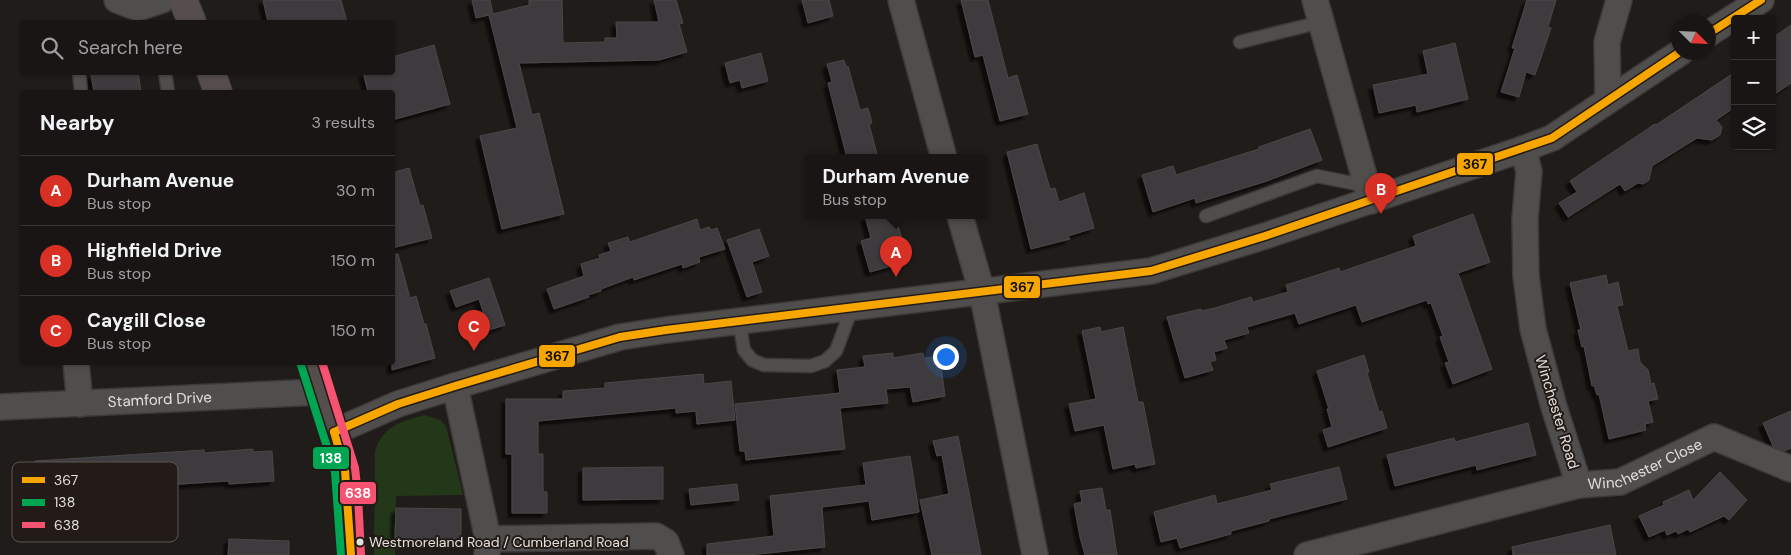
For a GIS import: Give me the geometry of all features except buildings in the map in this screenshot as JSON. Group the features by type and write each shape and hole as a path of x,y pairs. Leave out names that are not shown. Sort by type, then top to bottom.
{"main road":[{"path":"183,0 191,20"},
{"path":"212,75 217,90"},
{"path":"312,365 345,470 351,555"}],"street":[{"path":"117,0 138,8 162,0"},
{"path":"901,0 943,154"},
{"path":"1608,100 1607,42 1619,0"},
{"path":"1716,29 1761,0"},
{"path":"1318,11 1369,194"},
{"path":"334,432 398,404 620,337 1151,271 1264,236 1369,194 1523,149 1552,138 1671,59"},
{"name":"Winchester Road","path":"1307,555 1580,485 1554,407 1532,329 1526,276 1525,219 1528,171 1523,149"},
{"path":"961,219 982,292 1035,555"},
{"path":"76,365 80,404"},
{"path":"455,386 487,547 656,536 666,542 671,555"},
{"name":"Stamford Drive","path":"0,407 320,392"},
{"name":"Winchester Close","path":"1580,485 1620,482 1714,437 1791,468"}],"lane":[{"path":"1240,42 1318,11"},
{"path":"79,75 81,90"},
{"path":"165,75 168,90"},
{"path":"1206,216 1317,176 1369,194"},
{"path":"739,321 744,350 752,360 764,365 811,366 825,361 836,351 852,308"}],"green space":[{"path":"425,415 440,420 446,426 463,495 396,496 395,555 374,555 375,451 378,443 388,430 401,422"}],"transit line":[{"name":"367","path":"1716,29 1761,0"},
{"name":"367","path":"334,432 398,404 620,337 1151,271 1265,236 1552,138 1671,58"},
{"name":"138","path":"301,365 335,472 341,555"},
{"name":"638","path":"323,365 355,468 361,555"},
{"name":"367","path":"334,432 345,470 351,555"}],"place":[{"name":"Highfield Drive","path":"1381,214"},
{"name":"Durham Avenue","path":"896,277"},
{"name":"Caygill Close","path":"474,351"},
{"name":"Westmoreland Road / Cumberland Road","path":"360,542"}]}
